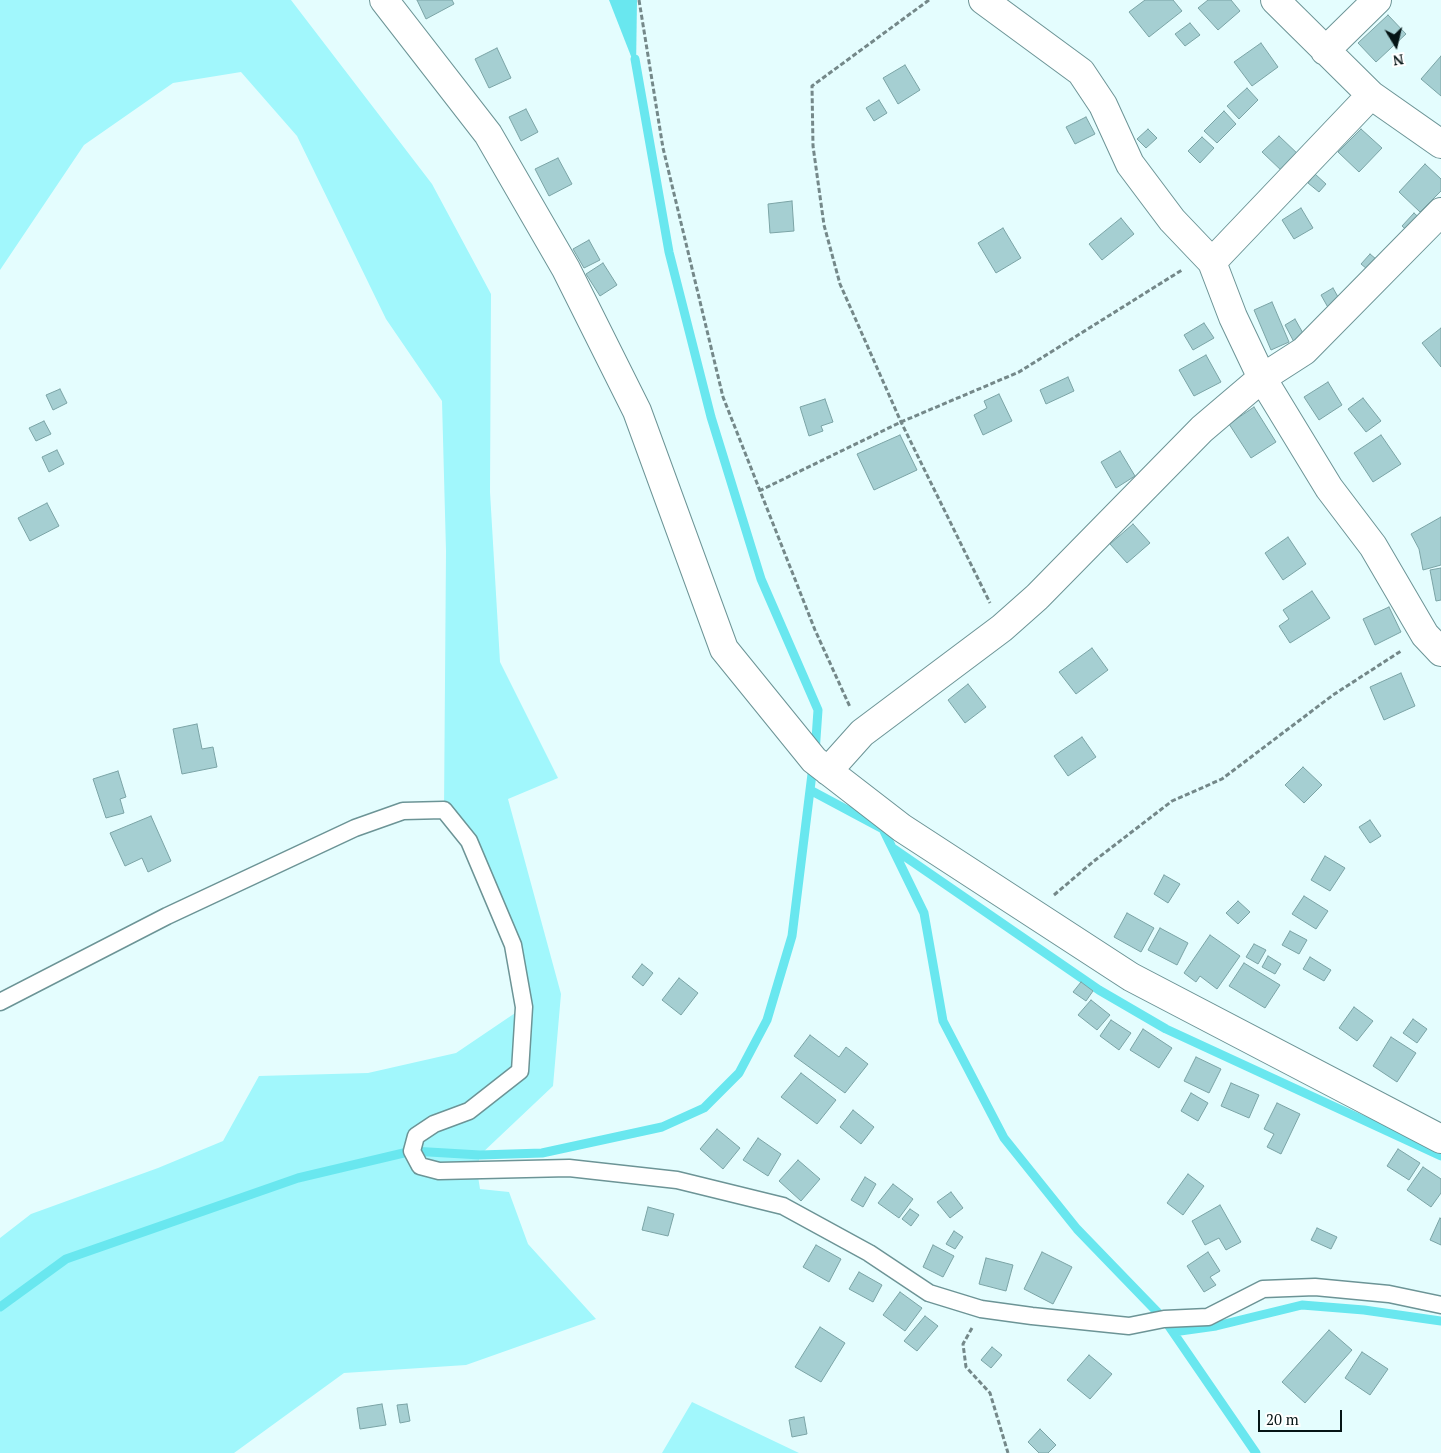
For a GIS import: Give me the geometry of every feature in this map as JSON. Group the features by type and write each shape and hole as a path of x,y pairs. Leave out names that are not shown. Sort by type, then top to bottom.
{"street":[{"path":"384,0 488,134 566,269 637,411 724,649 777,717 814,760 902,828 1131,977 1441,1139"},
{"path":"983,0 1081,72 1103,105 1130,164 1172,220 1209,259 1233,317 1262,378 1329,488 1373,546 1433,643"},
{"path":"1275,0 1371,95 1441,144"},
{"path":"1325,51 1377,0"},
{"path":"1209,259 1371,95"},
{"path":"828,771 862,733 1002,628 1050,583 1202,429 1262,378 1304,351 1441,212"}],"lane":[{"path":"0,1002 167,916 355,828 402,811 444,810 469,841 513,946 524,1007 520,1071 469,1111 434,1124 416,1136 412,1151 420,1166 438,1171 569,1168 677,1180 783,1206 869,1253 929,1293 981,1309 1130,1326 1164,1319 1208,1317 1263,1289 1315,1288 1389,1294 1441,1305"}],"path":[{"path":"639,0 663,148 722,397 815,630 862,733"},
{"path":"930,0 812,86 813,146 824,225 840,284 901,422 1002,628"},
{"path":"759,491 901,422 1019,372 1209,259"},
{"path":"1035,913 1094,861 1172,801 1222,779 1333,695 1433,643"},
{"path":"981,1309 963,1344 966,1367 990,1393 1008,1453"}],"shaded area":[{"path":"0,0 291,0 432,184 491,294 490,492 500,662 558,778 508,799 561,994 553,1086 480,1155 477,1170 480,1189 509,1192 528,1244 596,1319 466,1365 344,1373 234,1453 0,1453 0,1238 31,1214 158,1168 223,1141 259,1076 368,1073 456,1053 524,1007 513,945 444,810 446,551 442,401 386,319 297,136 241,72 173,83 84,145 0,270"},
{"path":"609,0 637,0 636,69"},
{"path":"692,1402 799,1453 662,1453"}],"building":[{"path":"417,0 452,0 454,4 426,19"},
{"path":"1145,0 1173,0 1182,11 1149,37 1129,12"},
{"path":"1208,0 1231,0 1240,11 1218,30 1198,8"},
{"path":"1388,15 1406,34 1376,62 1358,43"},
{"path":"1190,23 1200,35 1185,46 1175,34"},
{"path":"1261,43 1278,67 1252,86 1234,62"},
{"path":"497,48 511,78 489,88 475,59"},
{"path":"1441,56 1441,96 1421,79"},
{"path":"905,65 920,90 898,104 883,78"},
{"path":"1247,88 1258,100 1239,119 1227,106"},
{"path":"879,100 887,113 874,121 866,108"},
{"path":"526,109 538,132 521,141 509,117"},
{"path":"1224,111 1236,124 1217,143 1204,131"},
{"path":"1086,117 1095,134 1075,144 1066,127"},
{"path":"1148,129 1157,138 1146,148 1137,139"},
{"path":"1361,129 1382,148 1359,172 1338,152"},
{"path":"1279,136 1300,156 1284,173 1262,152"},
{"path":"1202,137 1214,148 1200,163 1188,151"},
{"path":"558,158 572,184 549,196 535,169"},
{"path":"1425,164 1441,179 1441,191 1420,212 1399,192"},
{"path":"1315,174 1326,184 1319,192 1308,183"},
{"path":"792,201 794,231 770,233 768,204"},
{"path":"1301,208 1313,228 1294,239 1282,220"},
{"path":"1414,213 1425,223 1413,236 1402,226"},
{"path":"1121,218 1134,234 1102,260 1089,244"},
{"path":"1003,228 1021,258 996,273 978,243"},
{"path":"589,240 600,260 584,268 573,249"},
{"path":"1370,254 1382,264 1373,274 1361,264"},
{"path":"603,263 617,285 600,296 586,274"},
{"path":"1333,288 1342,304 1330,311 1321,295"},
{"path":"1272,302 1289,342 1271,350 1254,310"},
{"path":"1295,319 1304,335 1294,342 1285,325"},
{"path":"1204,323 1214,338 1193,350 1184,335"},
{"path":"1441,328 1441,367 1422,343"},
{"path":"1206,355 1221,382 1194,396 1179,370"},
{"path":"1068,377 1074,391 1046,404 1040,390"},
{"path":"1328,382 1342,405 1319,420 1304,397"},
{"path":"60,389 67,403 53,410 46,395"},
{"path":"999,394 1012,421 983,435 974,415 987,408 984,401"},
{"path":"1363,398 1381,421 1366,432 1348,409"},
{"path":"825,399 833,422 821,426 823,431 809,436 800,407"},
{"path":"1254,407 1276,442 1251,458 1229,424"},
{"path":"44,421 51,434 36,441 29,428"},
{"path":"900,435 917,470 874,490 857,454"},
{"path":"1381,435 1401,464 1373,482 1354,453"},
{"path":"57,450 64,464 49,472 42,457"},
{"path":"1120,451 1135,476 1116,488 1101,462"},
{"path":"47,503 59,526 30,541 18,518"},
{"path":"1441,517 1441,565 1423,570 1419,549 1411,534"},
{"path":"1133,524 1150,543 1127,563 1110,544"},
{"path":"1288,537 1306,564 1283,580 1265,553"},
{"path":"1441,568 1441,600 1436,601 1430,570"},
{"path":"1312,591 1330,618 1290,643 1279,626 1289,619 1283,610"},
{"path":"1389,607 1401,632 1375,645 1363,619"},
{"path":"1092,648 1108,670 1076,694 1059,672"},
{"path":"1401,673 1415,706 1384,720 1370,687"},
{"path":"968,684 986,707 965,723 948,700"},
{"path":"197,724 202,749 213,747 217,767 182,774 173,729"},
{"path":"1082,737 1096,757 1068,776 1054,756"},
{"path":"1303,767 1322,785 1304,803 1285,785"},
{"path":"118,771 126,797 120,799 124,813 106,818 93,779"},
{"path":"151,816 171,861 148,872 142,858 125,866 110,833"},
{"path":"1370,820 1381,836 1370,843 1359,827"},
{"path":"1325,856 1345,868 1330,891 1311,880"},
{"path":"1164,875 1180,884 1168,903 1154,894"},
{"path":"1304,896 1328,911 1316,929 1292,914"},
{"path":"1238,901 1250,912 1238,924 1226,913"},
{"path":"1127,913 1154,928 1141,952 1114,937"},
{"path":"1160,928 1188,943 1177,965 1148,950"},
{"path":"1290,931 1307,940 1299,954 1282,945"},
{"path":"1210,935 1240,956 1217,989 1200,976 1196,982 1184,973"},
{"path":"1254,944 1266,950 1258,964 1246,957"},
{"path":"1268,956 1281,964 1275,974 1262,967"},
{"path":"1310,957 1331,970 1324,981 1303,969"},
{"path":"1244,963 1280,985 1265,1008 1229,986"},
{"path":"642,964 653,973 643,986 632,977"},
{"path":"679,978 698,993 681,1015 662,1000"},
{"path":"1081,982 1093,991 1086,1001 1073,992"},
{"path":"1091,1000 1110,1015 1097,1030 1078,1015"},
{"path":"1354,1007 1373,1021 1357,1041 1339,1028"},
{"path":"1413,1019 1427,1029 1417,1043 1403,1033"},
{"path":"1111,1020 1131,1033 1119,1050 1100,1036"},
{"path":"1143,1029 1172,1048 1159,1068 1130,1050"},
{"path":"810,1035 839,1057 846,1047 868,1064 845,1093 794,1056"},
{"path":"1391,1037 1416,1053 1397,1082 1373,1066"},
{"path":"1196,1057 1221,1069 1209,1093 1184,1081"},
{"path":"801,1073 836,1100 817,1124 781,1097"},
{"path":"1231,1083 1259,1095 1249,1118 1221,1106"},
{"path":"1191,1093 1208,1103 1198,1121 1181,1111"},
{"path":"1277,1103 1300,1114 1281,1154 1267,1147 1274,1134 1264,1129"},
{"path":"853,1110 874,1127 861,1144 840,1127"},
{"path":"717,1129 740,1148 723,1169 700,1149"},
{"path":"758,1138 781,1154 768,1176 743,1160"},
{"path":"1398,1149 1420,1163 1409,1180 1387,1166"},
{"path":"798,1160 820,1179 801,1201 779,1181"},
{"path":"1423,1167 1441,1179 1441,1193 1431,1207 1407,1190"},
{"path":"1188,1174 1204,1186 1183,1215 1167,1203"},
{"path":"865,1177 876,1184 863,1207 851,1200"},
{"path":"893,1184 913,1199 899,1218 878,1203"},
{"path":"951,1192 963,1208 950,1218 937,1202"},
{"path":"1220,1205 1241,1242 1226,1250 1219,1238 1205,1245 1192,1221"},
{"path":"648,1207 674,1214 668,1236 642,1230"},
{"path":"910,1209 919,1215 911,1226 902,1219"},
{"path":"1441,1219 1441,1245 1430,1240"},
{"path":"1317,1228 1337,1237 1331,1249 1311,1240"},
{"path":"954,1231 963,1237 955,1249 946,1244"},
{"path":"816,1245 841,1259 829,1282 803,1267"},
{"path":"933,1245 954,1256 943,1277 923,1267"},
{"path":"1042,1252 1072,1267 1053,1304 1024,1289"},
{"path":"1208,1252 1220,1271 1210,1277 1216,1285 1204,1292 1187,1266"},
{"path":"986,1258 1013,1265 1006,1291 979,1284"},
{"path":"859,1272 882,1285 873,1302 849,1289"},
{"path":"900,1292 922,1308 905,1331 883,1315"},
{"path":"925,1316 938,1326 917,1351 904,1341"},
{"path":"820,1327 845,1343 821,1382 795,1367"},
{"path":"1329,1330 1352,1350 1305,1403 1282,1382"},
{"path":"992,1347 1002,1355 991,1368 981,1360"},
{"path":"1362,1352 1388,1369 1370,1395 1345,1378"},
{"path":"1089,1355 1112,1374 1090,1399 1067,1380"},
{"path":"382,1404 386,1425 360,1429 357,1408"},
{"path":"407,1404 410,1421 400,1423 397,1405"},
{"path":"804,1417 807,1434 792,1437 789,1420"},
{"path":"1040,1429 1056,1445 1048,1453 1039,1453 1028,1442"}],"waterway":[{"path":"635,59 669,252 711,417 761,579 818,710 815,753"},
{"path":"813,766 810,790 883,829 924,913 943,1021 1004,1138 1077,1229 1164,1319 1256,1453"},
{"path":"0,1307 66,1259 298,1178 412,1151 480,1155 542,1153 662,1127 704,1108 739,1073 767,1020 792,936 810,790"},
{"path":"894,849 1099,990 1166,1029 1441,1156"},
{"path":"1173,1332 1216,1326 1302,1305 1364,1310 1441,1321"}]}
